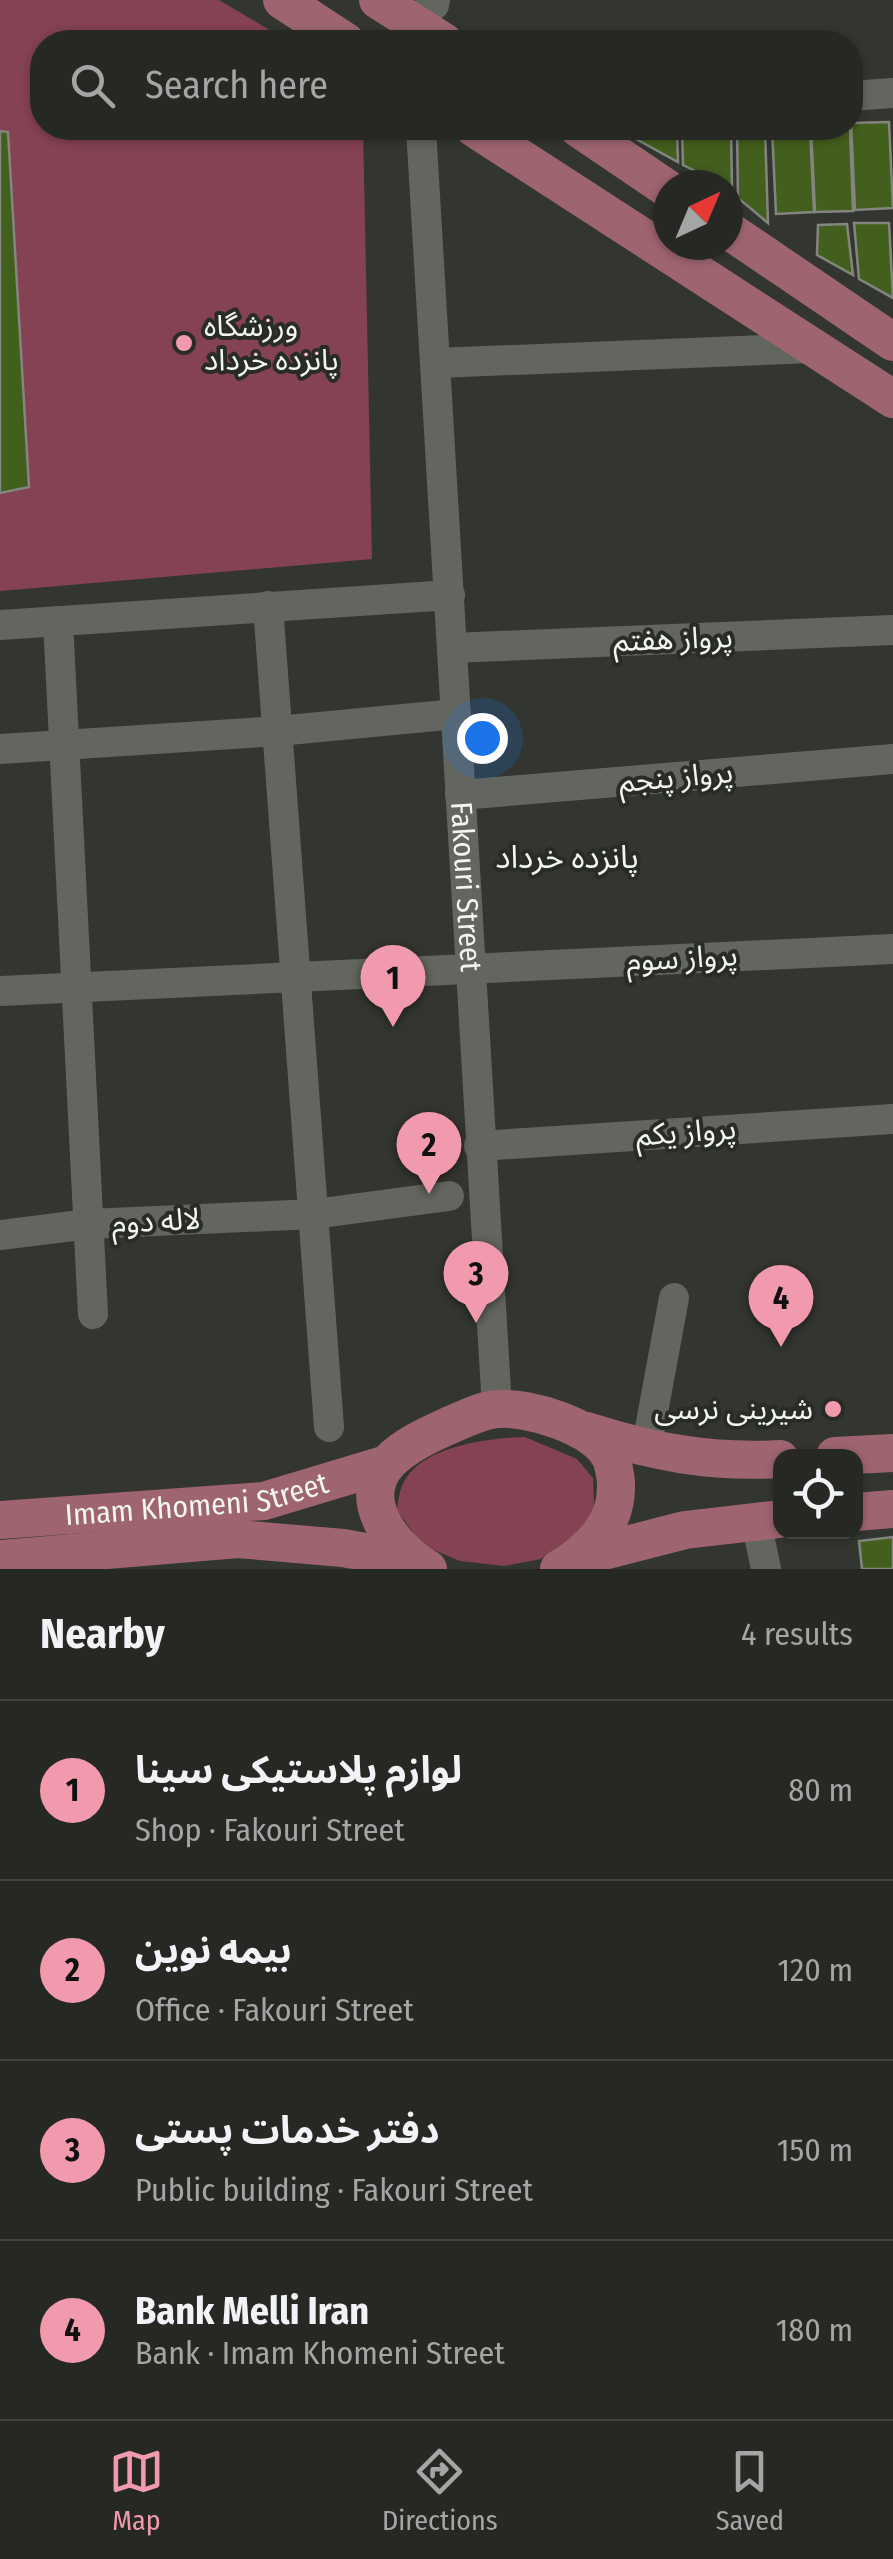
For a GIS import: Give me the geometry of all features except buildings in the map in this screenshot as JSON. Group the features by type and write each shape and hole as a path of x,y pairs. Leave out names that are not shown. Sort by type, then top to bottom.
{"main road":[{"path":"282,0 328,30"},
{"path":"378,0 418,16"},
{"path":"492,140 893,399"},
{"path":"596,140 653,179"},
{"path":"743,240 885,332"},
{"path":"496,1408 536,1414 646,1450 732,1462 773,1459"},
{"name":"Imam Khomeni Street","path":"0,1520 264,1501 387,1464 424,1436 496,1408"},
{"path":"568,1563 602,1536 616,1485 609,1454 583,1430"},
{"path":"863,1455 893,1453"},
{"path":"387,1464 379,1480 380,1522 421,1565"},
{"path":"863,1511 893,1509"},
{"path":"568,1563 686,1530 768,1520"},
{"name":"Imam Khomeni Street","path":"0,1560 44,1562 238,1539 343,1548 421,1565"}],"street":[{"path":"863,95 893,93"},
{"name":"Fakouri Street","path":"422,140 496,1408"},
{"path":"437,363 813,348"},
{"path":"0,625 450,595"},
{"path":"268,606 329,1427"},
{"path":"58,621 93,1314"},
{"name":"پرواز هفتم","path":"452,648 893,630"},
{"path":"0,749 278,731 456,714"},
{"name":"پرواز پنجم","path":"460,795 893,759"},
{"name":"پرواز سوم","path":"0,992 893,949"},
{"name":"پرواز یکم","path":"479,1146 893,1119"},
{"name":"لاله دوم","path":"0,1235 89,1224 314,1214 449,1196"},
{"path":"646,1450 674,1298"},
{"path":"766,1569 768,1520"}],"shaded area":[{"name":"ورزشگاه پانزده خرداد","path":"0,0 219,0 270,30 30,30 30,140 363,140 372,559 0,591"},
{"path":"525,1437 577,1459 593,1478 594,1505 587,1526 541,1559 504,1566 460,1561 422,1545 397,1510 401,1489 410,1472 438,1453 456,1447"}],"place":[{"name":"ورزشگاه پانزده خرداد","path":"184,343"},
{"name":"لوازم پلاستیکی سینا","path":"393,1027"},
{"name":"بیمه نوین","path":"429,1194"},
{"name":"دفتر خدمات پستی","path":"476,1323"},
{"name":"Bank Melli Iran","path":"781,1347"},
{"name":"شیرینی نرسی","path":"833,1409"}],"district":[{"name":"پانزده خرداد","path":"567,857"}]}
